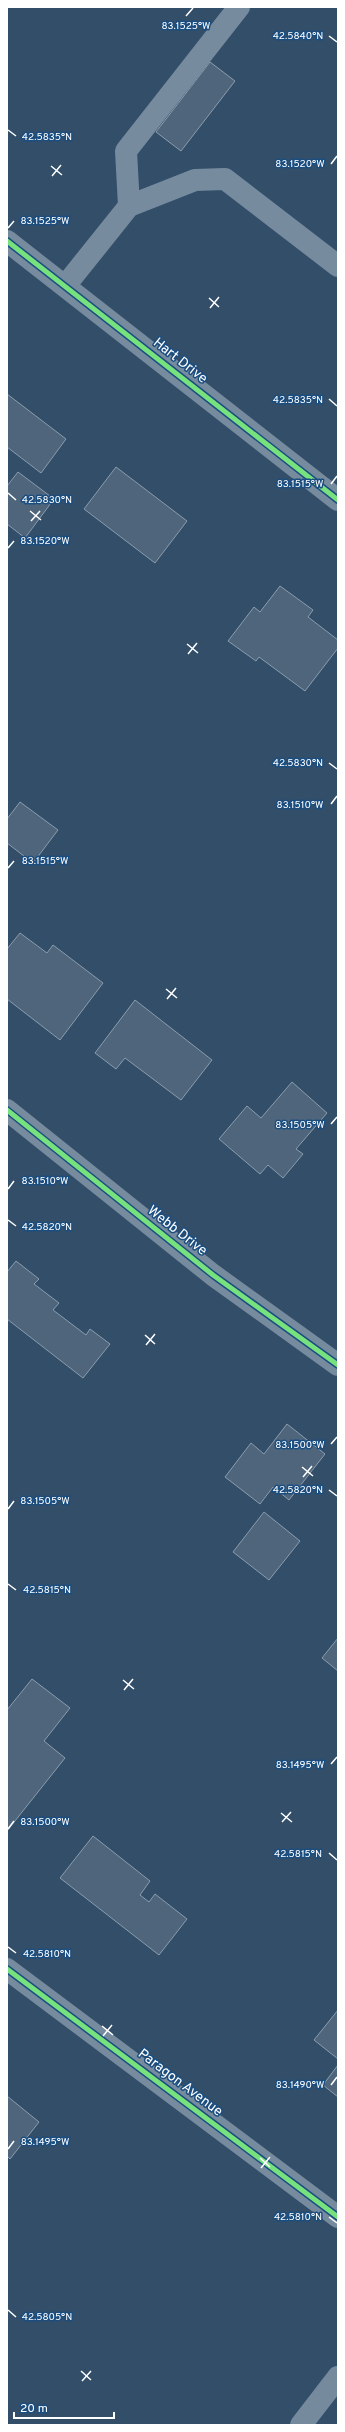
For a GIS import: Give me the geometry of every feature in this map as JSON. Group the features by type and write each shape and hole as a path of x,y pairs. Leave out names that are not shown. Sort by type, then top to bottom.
{"main road":[{"path":"302,2425 338,2377"}],"street":[{"path":"129,206 126,151 239,7"},
{"path":"65,286 129,206 194,180 225,179 338,266"},
{"name":"Hart Drive","path":"7,241 338,500"},
{"name":"Webb Drive","path":"7,1110 213,1275 338,1365"},
{"name":"Paragon Avenue","path":"7,1968 338,2217"}],"building":[{"path":"210,62 235,81 181,151 156,132"},
{"path":"7,394 66,439 41,473 7,447"},
{"path":"116,467 187,521 155,563 84,509"},
{"path":"18,472 54,499 25,538 7,524 7,486"},
{"path":"280,586 313,610 308,617 338,640 338,648 305,691 259,657 256,661 228,641 254,607 260,612"},
{"path":"20,802 58,830 33,863 7,843 7,819"},
{"path":"20,933 47,953 53,945 103,983 60,1040 7,999 7,949"},
{"path":"135,1000 212,1060 181,1100 125,1058 116,1069 95,1053"},
{"path":"292,1082 327,1113 296,1149 303,1154 283,1178 268,1165 260,1174 219,1139 247,1106 261,1118"},
{"path":"16,1261 39,1279 34,1284 59,1303 53,1310 86,1335 90,1329 110,1344 83,1378 7,1319 7,1272"},
{"path":"287,1424 325,1454 289,1500 273,1487 260,1504 225,1477 251,1443 264,1454"},
{"path":"264,1512 300,1541 269,1580 233,1552"},
{"path":"338,1638 338,1671 322,1658"},
{"path":"32,1679 70,1708 44,1741 65,1758 7,1831 7,1710"},
{"path":"93,1836 150,1881 140,1895 149,1902 155,1894 187,1919 159,1955 60,1878"},
{"path":"338,2010 338,2059 314,2040"},
{"path":"338,2065 338,2097 323,2085"},
{"path":"7,2096 39,2122 10,2159 7,2156"}],"cycle path":[{"path":"7,241 338,500"},
{"path":"7,1110 213,1275 338,1365"},
{"path":"7,1969 338,2217"}]}
